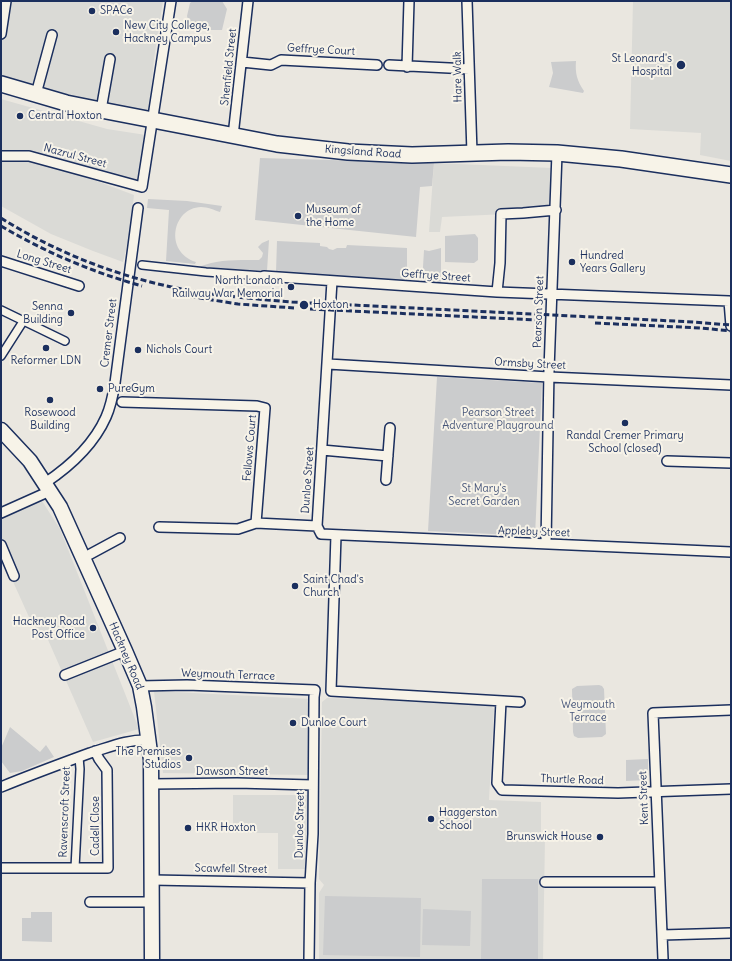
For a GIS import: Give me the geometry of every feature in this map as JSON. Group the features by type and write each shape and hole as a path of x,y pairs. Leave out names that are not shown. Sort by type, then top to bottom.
{"highway":[{"name":"Kingsland Road","path":"1,84 66,103 277,144 348,152 412,155 557,153 621,159 731,175"}],"main road":[{"name":"Hackney Road","path":"1,430 30,461 60,507 140,686 149,740 152,784 152,960"}],"street":[{"path":"1,34 6,1"},
{"path":"152,120 171,1"},
{"name":"Shenfield Street","path":"233,136 248,1"},
{"path":"407,67 408,1"},
{"name":"Hare Walk","path":"467,1 472,153"},
{"path":"36,94 52,35"},
{"path":"100,110 110,59"},
{"name":"Geffrye Court","path":"242,62 271,65 281,60 377,65"},
{"path":"389,66 469,69"},
{"name":"Nazrul Street","path":"1,156 29,156 142,187 152,120"},
{"name":"Pearson Street","path":"546,544 549,377 557,153"},
{"name":"Cremer Street","path":"1,513 47,487 60,472 75,459 95,435 106,418 115,383 138,208"},
{"path":"497,292 500,263 501,214 556,210"},
{"name":"Long Street","path":"1,261 80,286"},
{"name":"Geffrye Street","path":"142,265 206,272 497,292 730,301 731,326"},
{"name":"Dunloe Street","path":"332,281 317,526 321,534 336,535"},
{"path":"1,310 65,341"},
{"path":"1,356 24,320"},
{"name":"Ormsby Street","path":"328,364 549,377 731,385"},
{"name":"Fellows Court","path":"122,402 257,406 265,408 256,523"},
{"path":"386,480 390,428"},
{"path":"322,450 388,456"},
{"path":"667,461 731,463"},
{"path":"159,527 238,529 256,523 317,526"},
{"path":"336,535 331,691 520,702"},
{"name":"Appleby Street","path":"336,535 731,552"},
{"path":"83,558 120,538"},
{"path":"1,545 14,576"},
{"path":"65,675 125,651"},
{"name":"Weymouth Terrace","path":"140,686 188,685 315,690"},
{"name":"Dunloe Street","path":"309,960 315,690"},
{"name":"Thurtle Road","path":"500,701 497,783 502,790 656,793 731,789"},
{"name":"Kent Street","path":"663,959 653,713 731,710"},
{"name":"Ravenscroft Street","path":"1,787 79,757 129,740 149,740"},
{"name":"Cadell Close","path":"1,868 108,868 108,770 99,760 95,752"},
{"name":"Ravenscroft Street","path":"75,868 80,769 79,757"},
{"name":"Dawson Street","path":"152,784 237,783 312,785"},
{"name":"Scawfell Street","path":"152,880 310,883"},
{"path":"545,882 659,882"},
{"path":"90,902 152,902"},
{"path":"662,935 731,933"}],"shaded area":[{"path":"1,1 163,1 154,59 149,113 65,97 1,78"},
{"name":"St Leonard's Hospital","path":"633,1 731,1 731,161 700,155 701,133 630,129"},
{"path":"1,99 107,129 146,135 138,182 1,152"},
{"path":"1,158 36,162 94,180 134,195 129,237 123,262 51,234 1,206"},
{"path":"434,163 552,168 549,212 442,217 440,232 429,232"},
{"path":"42,501 60,529 139,729 93,742 45,633 38,637 1,555 1,518"},
{"path":"154,691 312,699 309,775 163,773"},
{"name":"Haggerston School","path":"327,698 432,701 491,706 494,709 489,800 541,802 541,836 545,837 543,960 319,960 319,893 324,885 319,879 322,702"},
{"path":"233,795 308,795 306,869 278,869 278,833 233,833"}],"green space":[{"path":"193,1 222,1 227,9 222,30 191,30 187,16 190,3"},
{"path":"576,61 577,77 584,91 583,93 549,87 553,73 551,62"},
{"path":"260,158 434,163 432,186 420,187 416,237 255,220"},
{"path":"148,199 187,201 222,206 220,212 204,207 191,209 183,215 178,222 176,240 179,249 186,257 196,262 195,264 166,261 169,210 147,208"},
{"path":"475,234 478,238 478,260 474,263 445,262 445,236"},
{"path":"269,240 267,271 199,267 221,261 259,260 263,253 258,247 262,243"},
{"path":"277,241 320,243 320,246 333,250 337,248 346,248 347,245 407,248 407,282 276,272"},
{"path":"441,248 441,284 422,284 424,250 429,251"},
{"path":"437,377 542,383 535,536 428,531"},
{"name":"Weymouth Terrace","path":"599,685 604,689 606,734 602,737 578,738 574,736 573,732 572,689 577,686"},
{"path":"10,727 40,752 46,745 54,757 22,771 10,773 1,761 1,748"},
{"path":"648,759 648,780 626,781 626,760"},
{"path":"482,879 538,879 538,960 481,960"},
{"path":"325,896 421,898 420,957 323,955"},
{"path":"423,909 471,911 470,946 422,945"},
{"path":"31,912 52,912 52,942 22,941 22,918 31,918"}],"railway":[{"path":"1,218 46,243 93,264 143,280 205,293 292,302 731,325"},
{"path":"1,226 52,253 87,268 142,286"},
{"path":"181,295 238,304 294,308"},
{"path":"310,309 537,320"},
{"path":"595,323 701,328 731,331"}],"place":[{"name":"SPACe","path":"92,11"},
{"name":"New City College, Hackney Campus","path":"116,32"},
{"name":"St Leonard's Hospital","path":"681,65"},
{"name":"Central Hoxton","path":"20,116"},
{"name":"Museum of the Home","path":"298,216"},
{"name":"Hundred Years Gallery","path":"572,262"},
{"name":"North London Railway War Memorial","path":"291,287"},
{"name":"Hoxton","path":"304,305"},
{"name":"Senna Building","path":"71,313"},
{"name":"Reformer LDN","path":"46,348"},
{"name":"Nichols Court","path":"138,350"},
{"name":"PureGym","path":"100,389"},
{"name":"Rosewood Building","path":"50,400"},
{"name":"Randal Cremer Primary School (closed)","path":"625,423"},
{"name":"Saint Chad's Church","path":"295,586"},
{"name":"Hackney Road Post Office","path":"93,628"},
{"name":"Dunloe Court","path":"293,723"},
{"name":"The Premises Studios","path":"189,758"},
{"name":"Haggerston School","path":"431,819"},
{"name":"HKR Hoxton","path":"188,828"},
{"name":"Brunswick House","path":"600,837"}],"park label":[{"name":"Pearson Street Adventure Playground","path":"498,419"},
{"name":"St Mary's Secret Garden","path":"484,495"}]}
